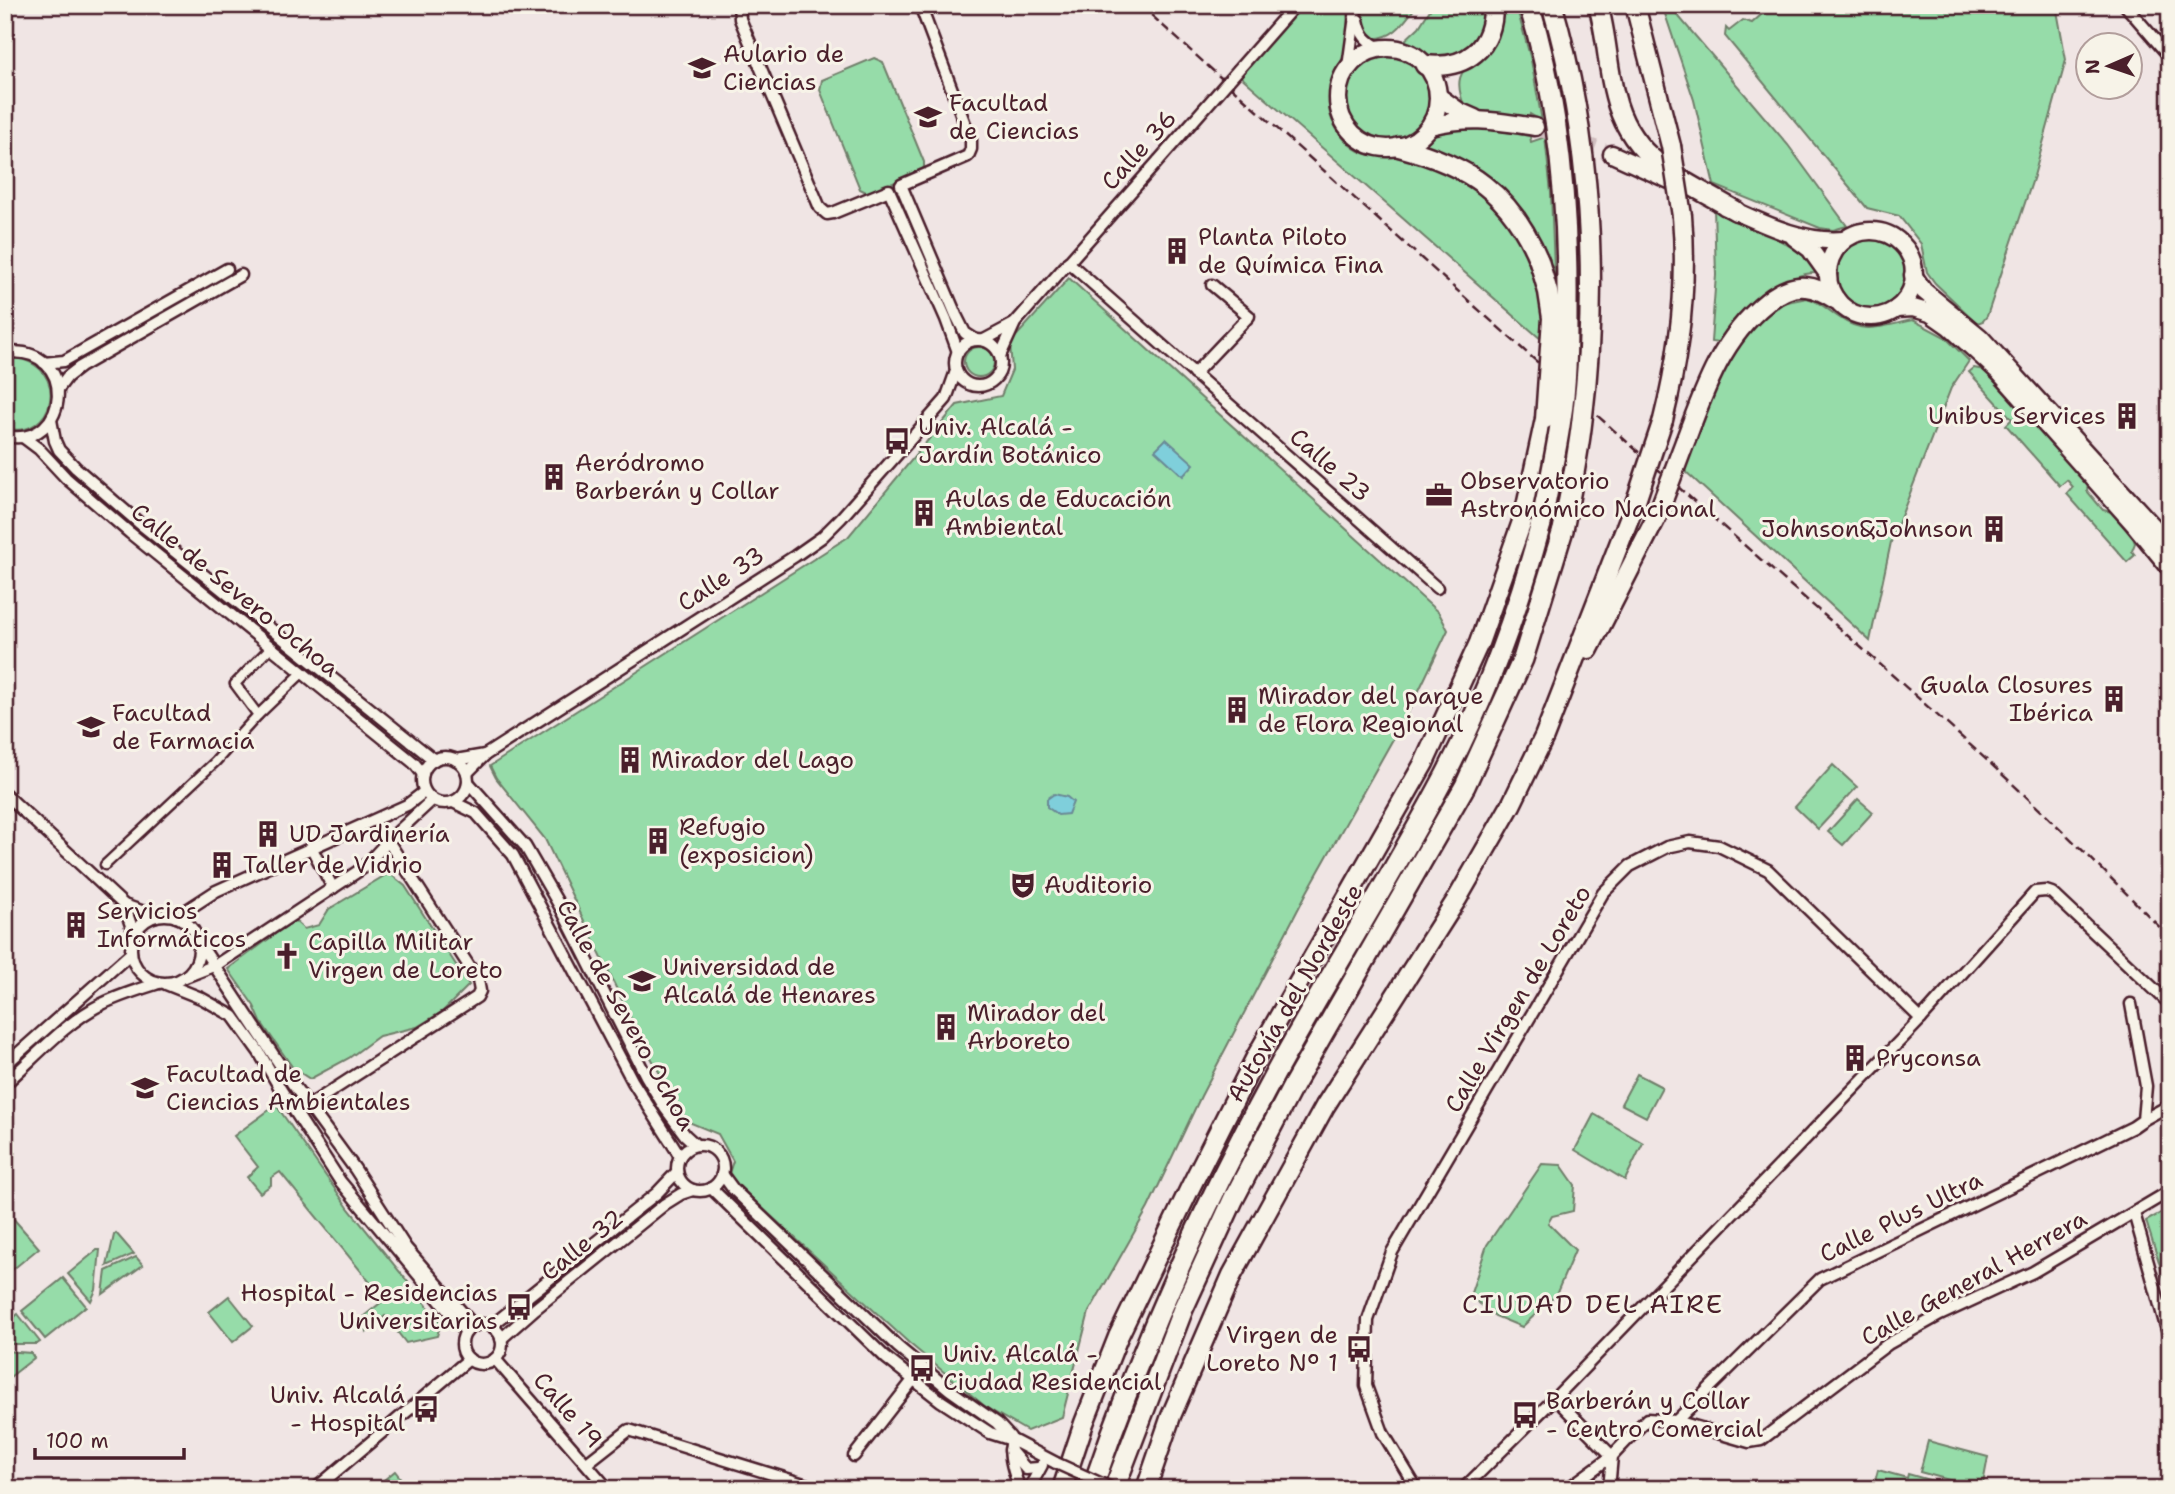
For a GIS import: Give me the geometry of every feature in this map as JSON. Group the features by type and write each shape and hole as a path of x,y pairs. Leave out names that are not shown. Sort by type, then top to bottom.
{"highway":[{"path":"1425,65 1457,65 1471,57 1486,40 1493,5"},
{"name":"Autovía del Nordeste","path":"1093,1489 1114,1426 1164,1301 1222,1175 1277,1071 1447,772 1502,650 1531,520 1561,418 1567,354 1568,271 1564,181 1547,84 1529,5"},
{"path":"1113,1489 1183,1309 1233,1200 1294,1084 1465,786 1523,659 1563,530 1582,422 1591,272 1585,182 1573,92 1552,5"},
{"path":"1598,5 1614,94 1620,116 1630,136 1650,160 1736,211"},
{"path":"1146,1489 1171,1416 1232,1275 1325,1107 1457,899 1511,805 1544,737 1637,498 1663,420 1675,371 1684,305 1682,216 1671,146 1635,5"},
{"path":"1399,147 1448,162 1495,194 1521,224 1539,261 1552,318 1545,419 1531,520 1492,648 1447,772"},
{"path":"1511,805 1539,764 1592,643 1657,516 1713,369 1729,342 1750,316 1777,294 1790,288 1804,286 1821,290 1835,299"},
{"path":"1062,1489 1084,1423 1118,1337 1190,1188 1256,1057 1424,762 1479,643 1531,520"},
{"path":"1128,1489 1183,1309"}],"main road":[{"path":"1380,48 1402,50 1415,55 1425,65 1432,74 1438,96 1430,126 1422,135 1399,147 1384,149 1369,145 1356,137 1345,125 1337,96 1340,80 1348,67 1368,52 1380,48"},
{"path":"1438,96 1478,119"},
{"path":"1430,126 1478,119 1535,127"},
{"path":"1612,154 1789,234 1827,242 1874,231 1891,237 1905,249 1913,265 1911,288 1896,309 1884,316 1857,315 1845,309 1835,299 1828,274 1832,255 1844,240"},
{"path":"1789,234 1810,249 1828,274"},
{"path":"1913,275 1924,291 1980,337 2164,526 2170,545"},
{"path":"1896,309 1913,308 1930,313 1950,327 1999,372 2170,568"}],"street":[{"path":"739,5 740,19 820,208 827,214 901,186 968,156 971,140 920,5"},
{"name":"Calle 36","path":"1000,355 1014,323 1295,5"},
{"path":"2125,5 2170,57"},
{"path":"1356,7 1361,34 1368,42 1380,48"},
{"path":"1348,67 1356,7"},
{"path":"901,186 965,333 991,343 1000,355 1001,369 993,380 973,386 966,383 956,371 955,361 962,346 980,340"},
{"path":"889,190 958,352"},
{"name":"Calle 23","path":"1068,262 1437,588"},
{"path":"44,363 64,361 227,269"},
{"path":"58,389 67,377 80,367 241,275"},
{"path":"1194,374 1250,316 1212,285"},
{"name":"Calle 36","path":"980,340 1014,323"},
{"path":"5,353 30,354 44,363 55,377 59,400 51,420 43,428 23,437 5,436"},
{"name":"Calle 33","path":"468,778 485,755 822,537 946,399 956,371"},
{"name":"Calle 33","path":"946,399 973,386"},
{"name":"Calle de Severo Ochoa","path":"51,420 54,440 76,468 138,522 434,760"},
{"name":"Calle de Severo Ochoa","path":"23,437 130,533 414,763 423,774"},
{"path":"258,715 235,684 271,647"},
{"path":"105,865 215,762 258,715 302,673"},
{"name":"Calle 33","path":"456,760 485,755"},
{"path":"443,757 456,760 468,778 461,798 453,802 439,803 432,800 424,792 423,774 434,760 443,757"},
{"name":"Calle de Severo Ochoa","path":"468,778 525,846 562,910 646,1076 665,1108 696,1145"},
{"path":"176,917 216,891 407,805 424,792"},
{"path":"5,794 124,905 156,916 176,917 194,930 198,941 216,965 243,1011 355,1169 406,1248 470,1329"},
{"path":"5,1084 82,1016 101,1004 216,965 333,888 363,868 432,800"},
{"name":"Calle de Severo Ochoa","path":"453,802 476,813 513,855 633,1082 680,1156"},
{"path":"308,1106 477,997 480,991 478,980 388,841"},
{"name":"Calle Virgen de Loreto","path":"1417,1489 1383,1433 1366,1386 1368,1320 1392,1252 1603,893 1630,866 1667,846 1690,842 1719,846 1768,870 1922,1019"},
{"path":"311,847 333,888"},
{"path":"1463,1489 1555,1398 1922,1019 2026,899 2040,890 2052,893 2170,1004"},
{"path":"124,905 134,934 131,953 140,973 149,980 201,998 233,1017 260,1052 281,1090 340,1181 470,1329"},
{"path":"134,934 147,920 156,916"},
{"path":"185,977 197,961 198,941"},
{"path":"5,1065 131,953"},
{"path":"2131,1004 2146,1086 2143,1119"},
{"name":"Calle Plus Ultra","path":"1676,1421 1820,1279 2133,1127 2170,1105"},
{"path":"722,1174 710,1188 694,1190 682,1184 677,1172 680,1156 696,1145 710,1147 716,1152 722,1163 722,1174 733,1189 898,1348 997,1423 1026,1469 1038,1468 1052,1461"},
{"name":"Calle 32","path":"491,1326 657,1193 677,1172"},
{"path":"710,1188 886,1358 914,1380 1011,1445 1113,1489"},
{"name":"Calle 32","path":"501,1339 665,1205 681,1194 694,1190"},
{"name":"Calle General Herrera","path":"1612,1456 1647,1419 1676,1421 1749,1442 1761,1440 1888,1345 1940,1315 2033,1272 2170,1191"},
{"path":"2134,1213 2170,1341"},
{"path":"491,1326 496,1329 501,1339 501,1350 495,1359 480,1364 469,1359 462,1346 470,1329 491,1326"},
{"path":"315,1489 469,1359"},
{"name":"Calle 19","path":"495,1359 608,1489"},
{"path":"854,1456 914,1380"},
{"path":"1555,1398 1612,1456 1609,1489"},
{"path":"587,1463 629,1430 820,1489"},
{"path":"1011,1445 1020,1489"},
{"path":"1567,1489 1612,1456"},
{"path":"1029,1489 1038,1468"}],"green space":[{"path":"1302,5 1347,5 1348,32 1345,51 1333,76 1329,98 1330,114 1341,135 1354,148 1366,154 1409,157 1450,173 1476,188 1494,205 1510,224 1532,269 1543,317 1543,341 1240,76"},
{"path":"1363,5 1417,5 1392,33 1371,38 1363,25"},
{"path":"1433,5 1488,5 1478,34 1458,58 1432,59 1404,41 1419,27"},
{"path":"1502,5 1516,5 1531,60 1542,121 1530,114 1529,120 1466,110 1459,83 1461,74 1495,33"},
{"path":"1662,5 1669,5 1788,145 1847,226 1833,230 1820,228 1714,185 1694,100"},
{"path":"1772,5 2056,5 2066,60 2034,176 1987,316 1983,321 1977,323 1935,283 1927,272 1921,244 1899,216 1867,208 1725,36 1726,28 1729,31 1743,20 1752,23"},
{"path":"1380,57 1396,57 1412,64 1423,75 1430,91 1427,115 1418,129 1396,141 1380,141 1364,134 1353,123 1346,107 1346,91 1353,75 1364,64"},
{"path":"874,58 883,62 924,167 921,172 868,193 860,189 820,90 822,80"},
{"path":"1464,125 1530,136 1531,142 1545,137 1551,193 1555,293 1543,255 1467,164 1440,150 1424,146 1438,130"},
{"path":"1714,208 1789,246 1813,264 1818,273 1789,279 1775,287 1749,308 1719,343 1711,342 1716,275"},
{"path":"1871,238 1896,248 1906,273 1896,298 1871,308 1846,298 1836,273 1846,248"},
{"path":"1069,278 1439,613 1448,630 1411,707 1307,892 1201,1096 1148,1208 1089,1312 1062,1417 1027,1431 987,1408 909,1343 728,1176 733,1161 718,1134 691,1123 683,1115 639,1036 545,839 496,778 490,766 848,537 957,405 1001,396 1012,370 1010,343"},
{"path":"1807,298 1858,327 1875,328 1913,320 1945,337 1969,361 1951,388 1891,542 1870,641 1684,470 1715,386 1730,355 1761,314 1782,303"},
{"path":"979,347 990,351 994,362 990,373 979,377 968,373 964,362 968,351"},
{"path":"14,358 32,364 44,374 50,387 50,401 45,414 36,424 22,429 5,428 5,360"},
{"path":"1974,368 1984,370 2088,484 2087,491 2103,510 2112,512 2133,538 2135,543 2132,551 2135,555 2127,562 2067,494 2073,487 2067,480 2060,486 2006,425 2012,419 1969,372"},
{"path":"1833,765 1857,787 1818,829 1795,807"},
{"path":"1858,799 1873,812 1843,845 1828,832"},
{"path":"389,873 405,886 469,985 443,1011 417,1027 379,1036 349,1058 310,1079 293,1068 228,969 294,920 304,929 319,925 329,909"},
{"path":"1637,1074 1662,1087 1646,1117 1621,1104"},
{"path":"276,1105 349,1209 441,1323 437,1336 406,1343 385,1316 367,1332 358,1321 384,1300 382,1297 280,1172 271,1178 271,1185 260,1193 247,1177 258,1167 234,1136"},
{"path":"1594,1114 1643,1143 1625,1180 1575,1150"},
{"path":"1542,1164 1561,1165 1575,1185 1573,1211 1552,1216 1548,1223 1575,1250 1556,1295 1522,1327 1495,1316 1470,1296 1487,1245"},
{"path":"2170,1208 2170,1297 2146,1221"},
{"path":"5,1209 39,1248 5,1276"},
{"path":"116,1233 134,1254 107,1266 114,1235"},
{"path":"100,1250 96,1290 91,1301 68,1274"},
{"path":"136,1257 143,1265 103,1294 106,1271"},
{"path":"63,1278 86,1306 45,1339 22,1311"},
{"path":"229,1296 253,1326 233,1342 209,1312"},
{"path":"18,1314 40,1342 5,1344 5,1325"},
{"path":"5,1351 31,1353 34,1358 5,1381"},
{"path":"1928,1441 1988,1457 1982,1489 1920,1472"},
{"path":"1878,1470 1907,1478 1908,1474 1961,1489 1887,1489 1874,1485"},
{"path":"395,1471 409,1489 373,1489"}],"water":[{"path":"1166,439 1194,464 1183,476 1155,450"},
{"path":"1054,794 1067,797 1073,802 1068,814 1058,815 1047,807 1047,799"}],"tunnel":[{"path":"1535,127 1612,154"}],"railway":[{"path":"1140,5 1940,718 2057,826 2170,938"}],"place":[{"name":"Aulario de Ciencias","path":"702,68"},
{"name":"Facultad de Ciencias","path":"928,117"},
{"name":"Planta Piloto de Química Fina","path":"1177,251"},
{"name":"Unibus Services","path":"2127,416"},
{"name":"Univ. Alcalá - Jardín Botánico","path":"897,441"},
{"name":"Aeródromo Barberán y Collar","path":"554,477"},
{"name":"Observatorio Astronómico Nacional","path":"1439,495"},
{"name":"Aulas de Educación Ambiental","path":"924,513"},
{"name":"Johnson&Johnson","path":"1994,529"},
{"name":"Guala Closures Ibérica","path":"2114,699"},
{"name":"Mirador del parque de Flora Regional","path":"1237,710"},
{"name":"Facultad de Farmacia","path":"91,727"},
{"name":"Mirador del Lago","path":"630,760"},
{"name":"UD Jardinería","path":"268,834"},
{"name":"Refugio (exposicion)","path":"658,841"},
{"name":"Taller de Vidrio","path":"222,865"},
{"name":"Auditorio","path":"1023,885"},
{"name":"Servicios Informáticos","path":"76,925"},
{"name":"Capilla Militar Virgen de Loreto","path":"287,956"},
{"name":"Universidad de Alcalá de Henares","path":"642,981"},
{"name":"Mirador del Arboreto","path":"946,1027"},
{"name":"Pryconsa","path":"1855,1058"},
{"name":"Facultad de Ciencias Ambientales","path":"145,1088"},
{"name":"Hospital - Residencias Universitarias","path":"519,1307"},
{"name":"Virgen de Loreto Nº 1","path":"1359,1349"},
{"name":"Univ. Alcalá - Ciudad Residencial","path":"922,1368"},
{"name":"Univ. Alcalá - Hospital","path":"426,1409"},
{"name":"Barberán y Collar - Centro Comercial","path":"1525,1415"}],"district":[{"name":"CIUDAD DEL AIRE","path":"1593,1304"}]}
